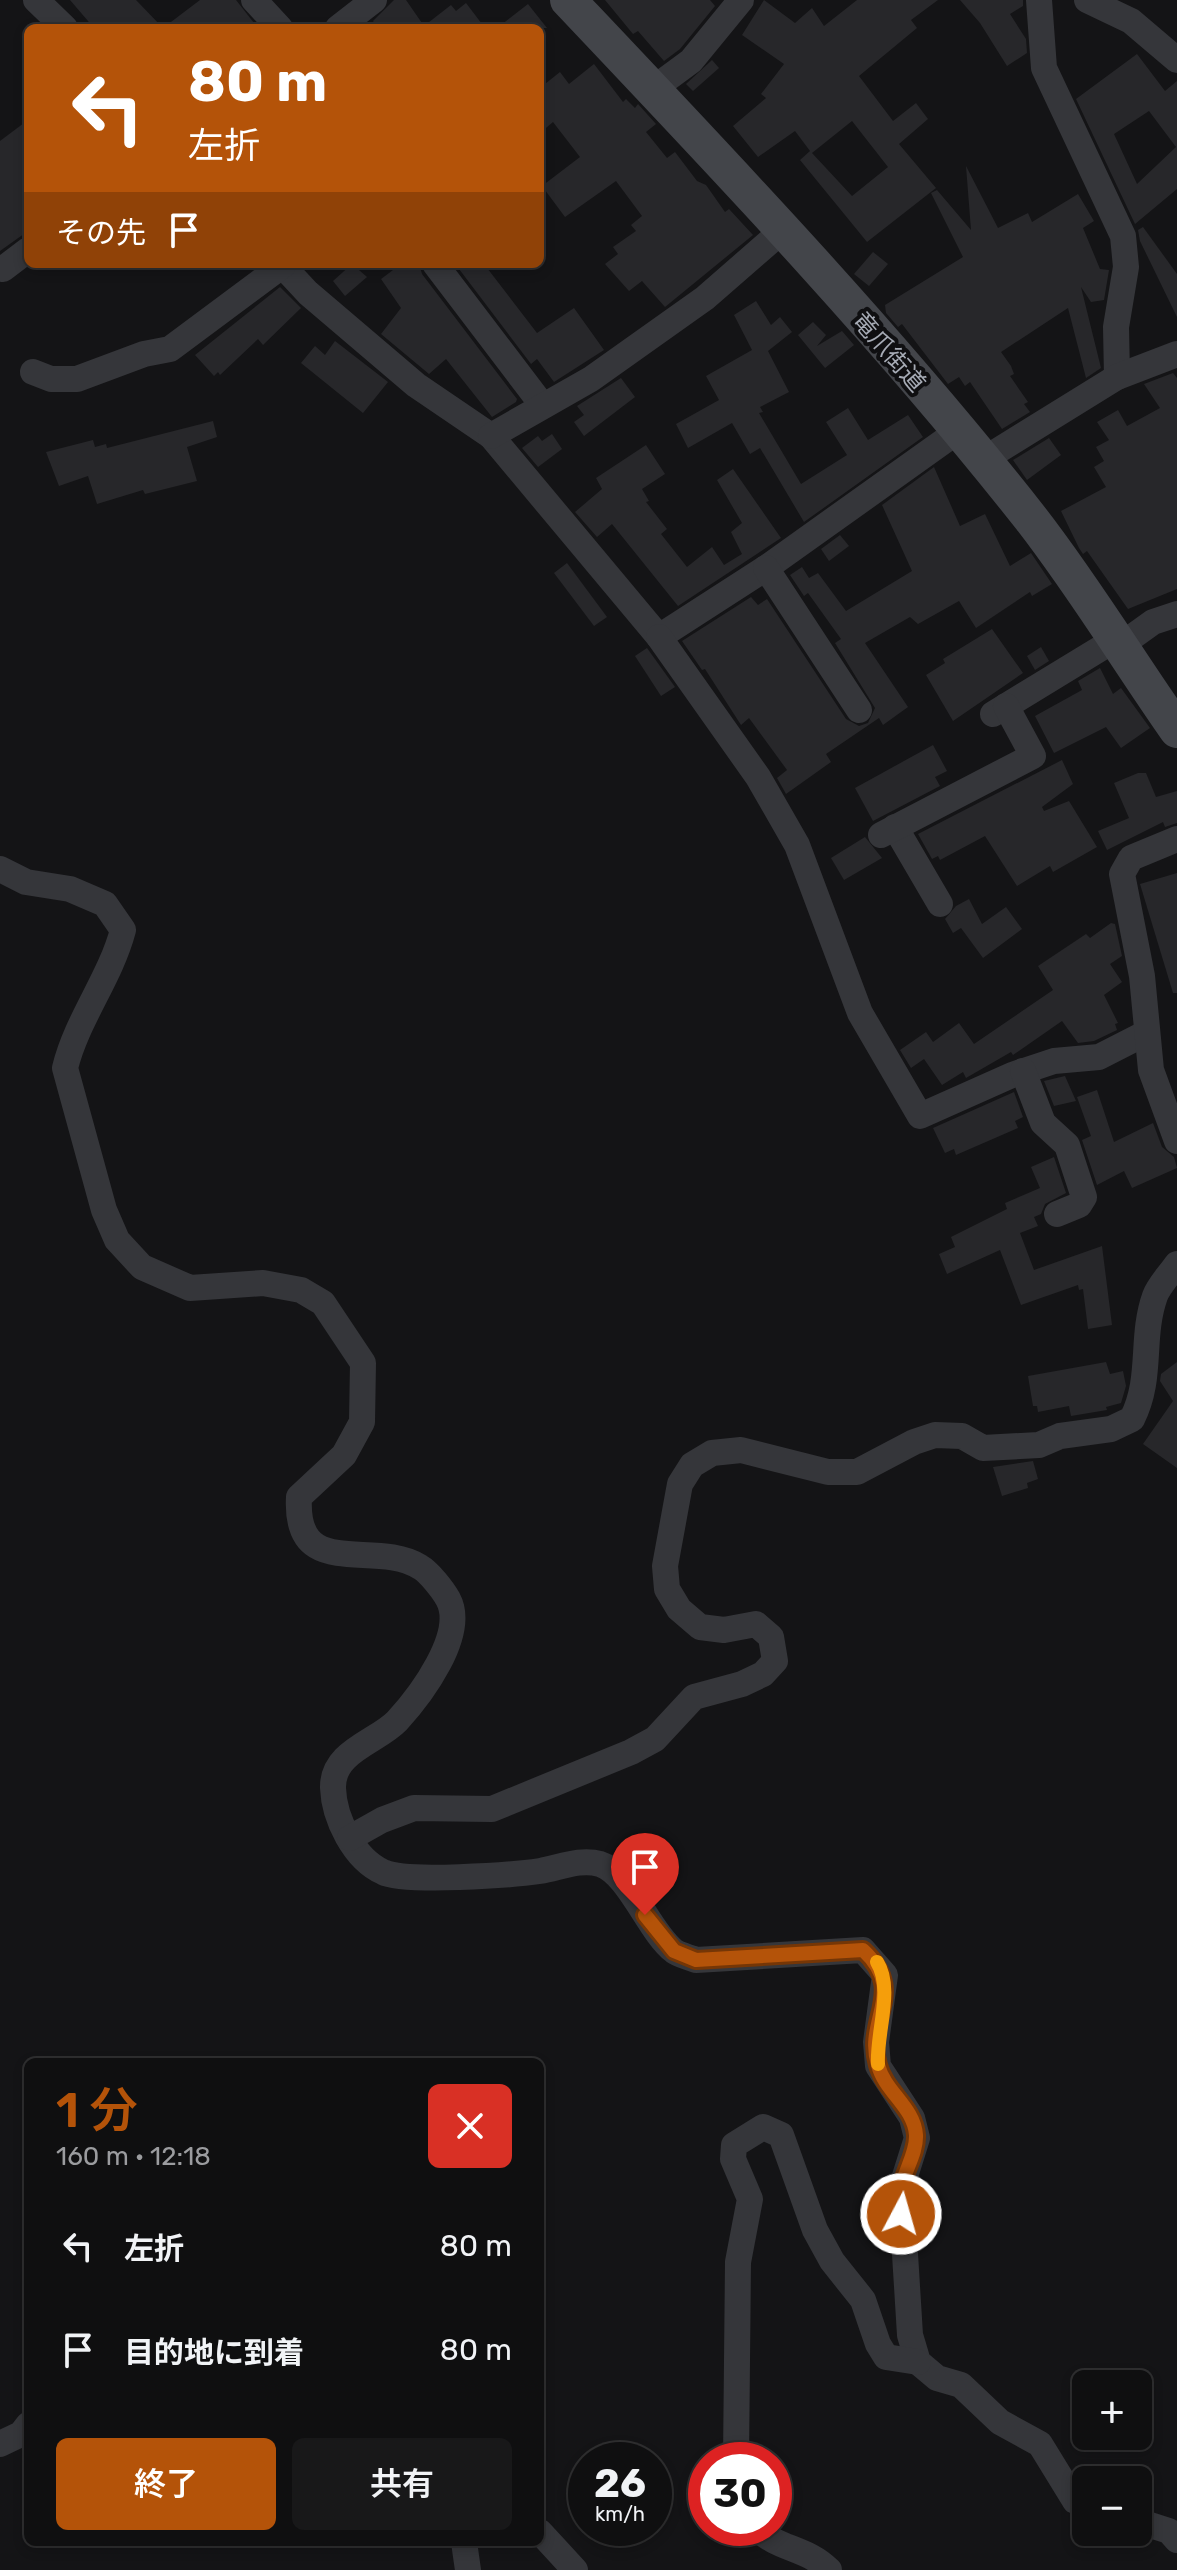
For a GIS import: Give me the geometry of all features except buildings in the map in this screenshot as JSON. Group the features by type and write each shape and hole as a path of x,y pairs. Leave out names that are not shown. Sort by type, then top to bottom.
{"main road":[{"name":"竜爪街道","path":"568,0 783,230 983,460 1034,523 1177,730"}],"street":[{"path":"36,0 61,24"},
{"path":"254,0 276,24"},
{"path":"343,24 374,0"},
{"path":"653,89 691,61 741,0"},
{"path":"1039,0 1044,68 1123,236 1126,267 1116,327 1117,377"},
{"path":"1087,0 1131,21 1177,60"},
{"path":"491,436 591,379 705,298 783,230"},
{"path":"3,269 24,253"},
{"path":"33,372 51,379 77,379 144,354 170,349 278,268"},
{"path":"285,268 308,293 416,385 491,436 659,637 758,777 797,845 860,1013 920,1116 1023,1071 1054,1061 1099,1057 1146,1033"},
{"path":"438,268 543,406"},
{"path":"983,460 1117,377 1177,354"},
{"path":"659,637 766,568 958,431"},
{"path":"766,568 859,710"},
{"path":"940,904 888,831 1033,756 999,710 1153,622 1177,614"},
{"path":"1177,839 1131,858 1122,874 1142,976 1151,1070 1177,1141"},
{"path":"0,869 26,882 70,889 105,904 123,930 116,956 70,1045 65,1068 104,1210 117,1240 142,1267 190,1288 263,1283 301,1290 323,1303 363,1363 362,1422 344,1455 299,1497 298,1520 306,1539 323,1551 393,1558 421,1567 449,1601 453,1630 429,1680 395,1723 348,1754 333,1782 334,1809 350,1838 363,1856 385,1874 460,1876 541,1871 576,1863 601,1864 619,1880 674,1951 696,1960 863,1950 870,1956 885,1975 876,2042 878,2066 912,2118 917,2138 901,2189 910,2335 918,2362"},
{"path":"1023,1071 1043,1123 1067,1145 1084,1197 1079,1205 1057,1214"},
{"path":"350,1838 382,1820 414,1808 492,1809 631,1752 655,1739 694,1697 742,1684 763,1674 775,1661 771,1637 756,1624 724,1630 700,1627 679,1609 667,1589 665,1566 680,1484 692,1465 712,1453 741,1450 828,1472 857,1472 914,1442 935,1435 962,1436 983,1448 1039,1445 1086,1430 1111,1429 1132,1419 1144,1397 1147,1332 1156,1293 1177,1264"},
{"path":"736,2442 738,2262 750,2199 733,2159 734,2145 748,2133 763,2127 781,2135 815,2230 832,2261 863,2300 878,2344 886,2357 918,2362 937,2378 961,2385 1000,2422 1040,2444 1056,2465 1072,2497"},
{"path":"0,2444 24,2430"},
{"path":"1152,2526 1169,2531 1177,2540"},
{"path":"544,2536 575,2570"},
{"path":"465,2546 468,2570"},
{"path":"785,2546 814,2555 829,2570"}],"slow traffic":[{"path":"877,1962 885,1975 876,2042 878,2064"}],"route":[{"path":"645,1915 674,1951 696,1960 863,1950 877,1963 885,1975 876,2042 878,2066 912,2118 917,2138 901,2189 901,2214"}]}
